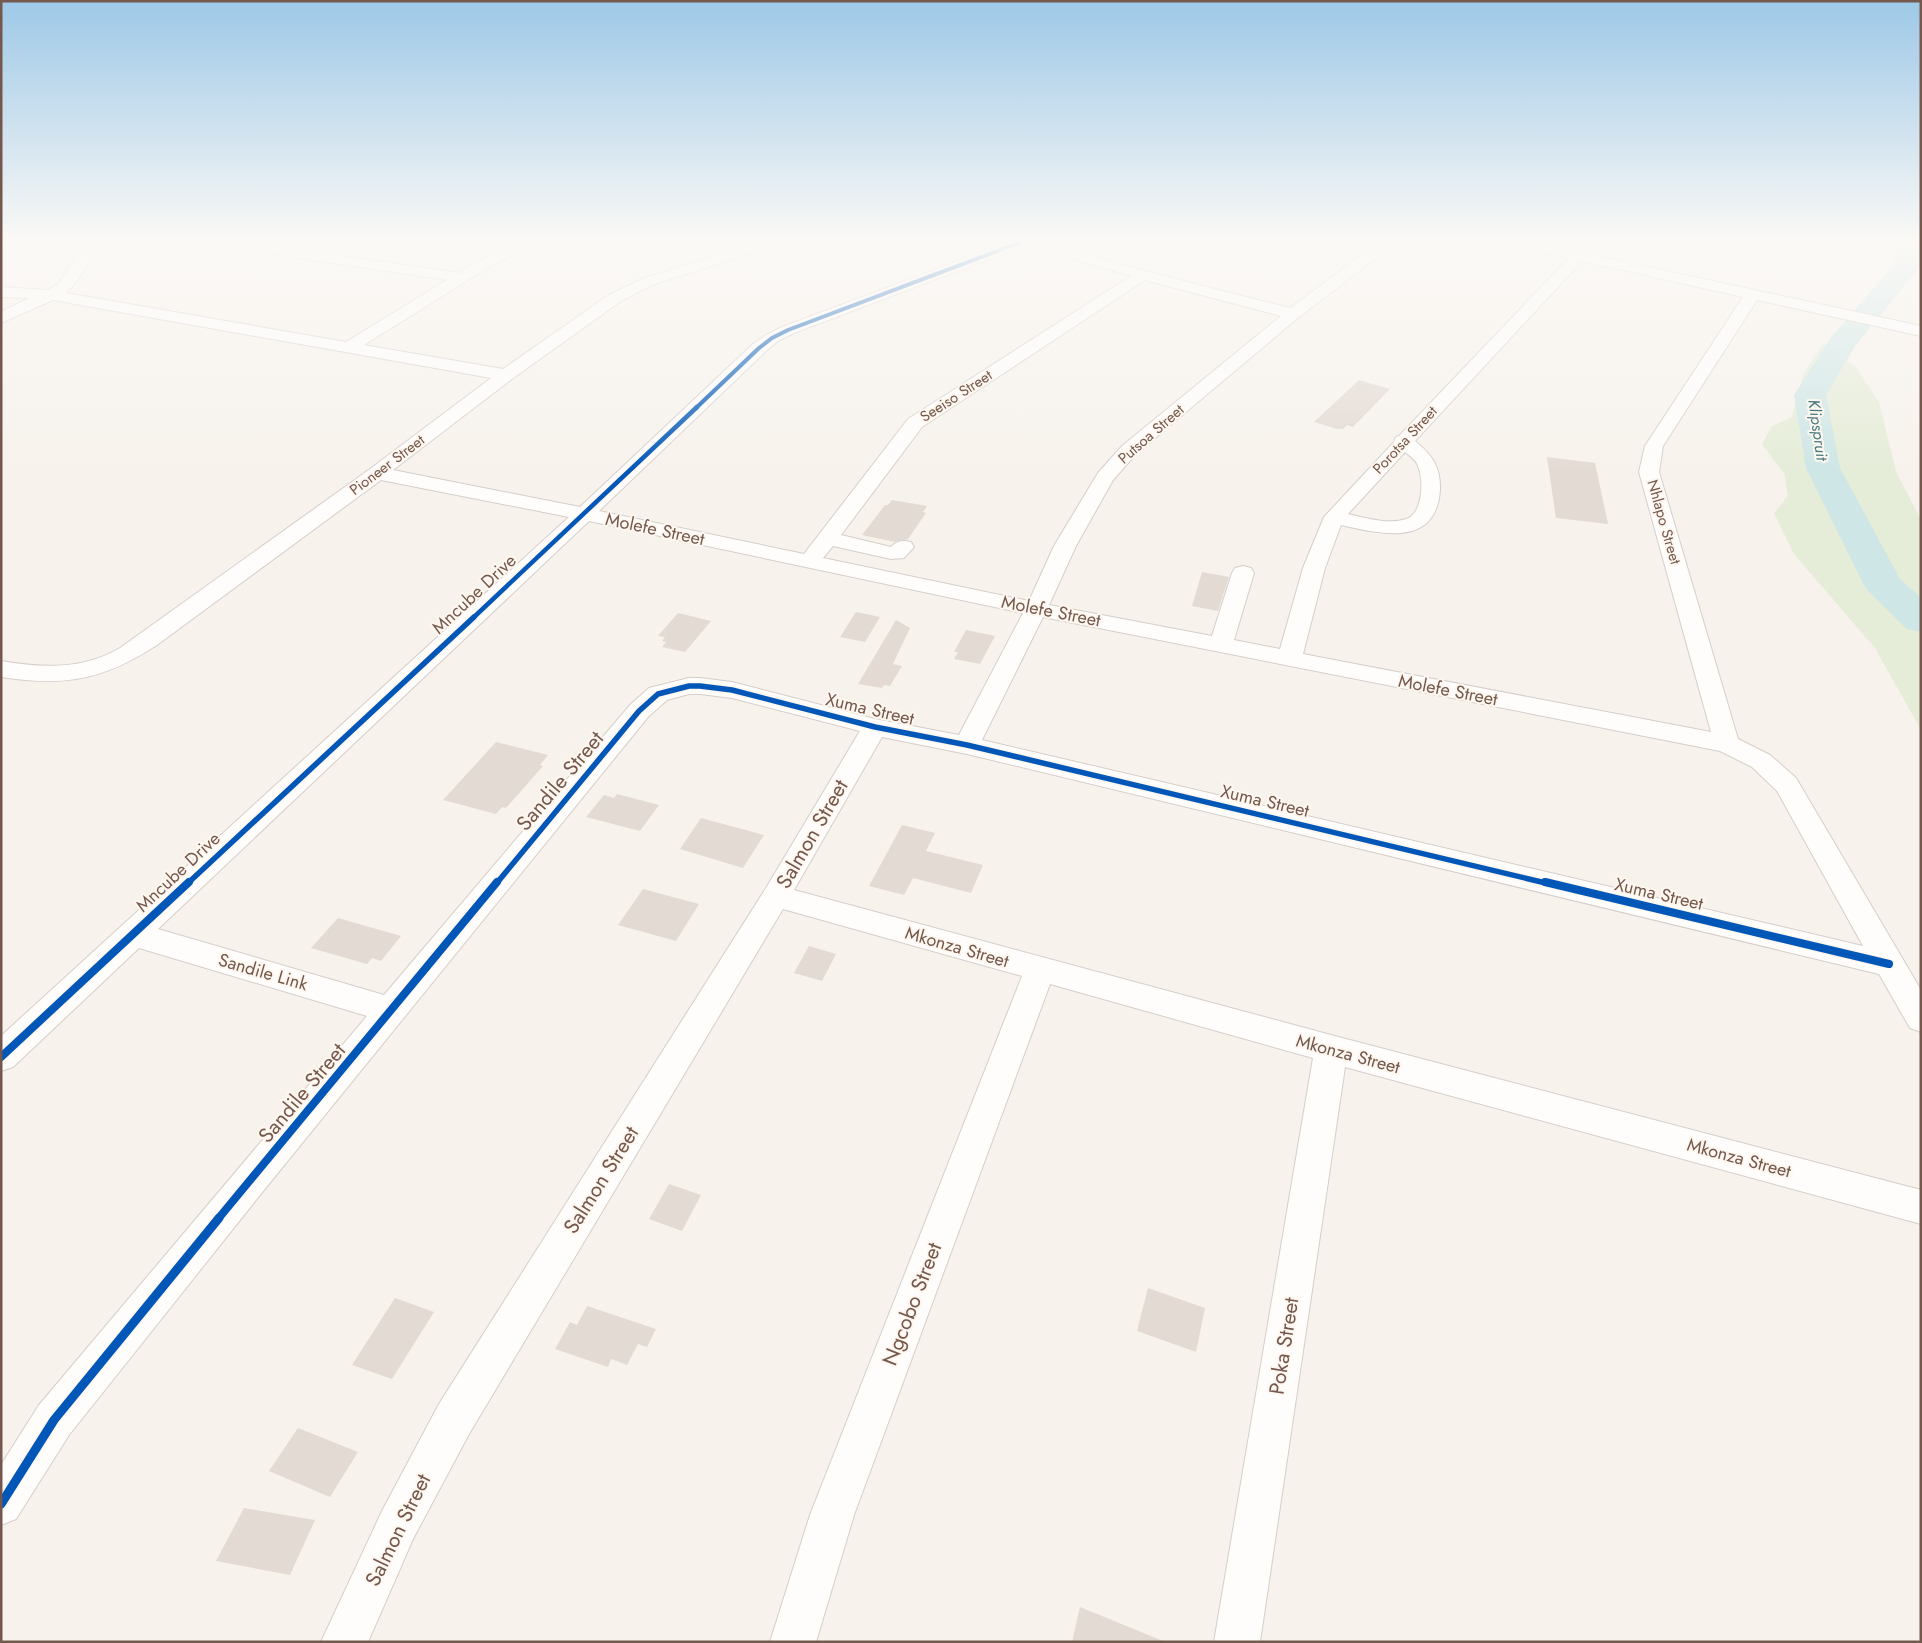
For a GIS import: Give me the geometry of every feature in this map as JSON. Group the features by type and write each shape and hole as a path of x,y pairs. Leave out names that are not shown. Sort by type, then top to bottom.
{"street":[{"path":"185,319 506,375"},
{"path":"348,348 396,319"},
{"name":"Pioneer Street","path":"1,669 26,673 53,674 87,670 115,660 149,640 377,473 506,375 588,319"},
{"name":"Mncube Drive","path":"1,1056 759,348 772,338 818,319"},
{"name":"Seeiso Street","path":"810,561 915,423 926,414 1075,319"},
{"name":"Putsoa Street","path":"967,745 1036,609 1065,546 1105,477 1129,450 1288,319"},
{"name":"Porotsa Street","path":"1290,658 1315,564 1334,517 1519,319"},
{"name":"Nhlapo Street","path":"1726,744 1649,472 1654,446 1737,319"},
{"path":"1866,319 1921,331"},
{"path":"1334,517 1393,527 1412,524 1422,519 1428,509 1432,473 1424,459 1403,441"},
{"name":"Molefe Street","path":"377,473 1036,609 1726,744"},
{"path":"827,538 891,553 896,553 903,547"},
{"path":"1221,644 1243,573"},
{"name":"Xuma Street","path":"639,711 658,694 689,686 732,690 875,727 967,745 1889,964"},
{"name":"Sandile Street","path":"1,1504 54,1420 247,1183 639,711"},
{"name":"Salmon Street","path":"344,1642 398,1524 454,1419 776,896 875,727"},
{"path":"1726,744 1761,761 1787,784 1921,1020"},
{"name":"Mkonza Street","path":"776,896 1331,1050 1921,1207"},
{"name":"Sandile Link","path":"133,934 392,1010"},
{"name":"Ngcobo Street","path":"793,1642 832,1516 1040,970"},
{"name":"Poka Street","path":"1237,1642 1331,1050"}],"green space":[{"path":"1823,343 1835,354 1855,366 1879,402 1896,472 1921,520 1921,730 1875,648 1794,554 1774,513 1788,496 1785,475 1762,444 1772,426 1792,417 1804,373"}],"building":[{"path":"1359,380 1390,389 1353,427 1347,425 1343,429 1337,429 1314,422"},
{"path":"1547,457 1595,463 1608,524 1556,518"},
{"path":"892,500 927,506 923,512 926,513 908,539 895,542 862,535 885,505 888,505"},
{"path":"1202,572 1229,577 1218,611 1192,606"},
{"path":"856,612 880,617 865,642 840,637"},
{"path":"678,613 711,621 685,652 662,647 666,642 662,641 665,637 658,636"},
{"path":"896,620 910,628 893,664 902,666 890,686 884,685 882,688 858,684"},
{"path":"966,630 995,636 980,664 954,659 958,652 954,652"},
{"path":"496,742 548,755 540,765 543,766 506,808 502,807 496,814 443,800"},
{"path":"617,794 659,805 640,831 586,817 604,795 614,798"},
{"path":"701,818 764,835 743,868 680,849"},
{"path":"902,825 935,833 926,851 983,865 971,893 913,878 904,895 869,886"},
{"path":"643,889 699,904 676,941 618,925"},
{"path":"338,918 401,936 381,961 372,958 367,964 311,948"},
{"path":"809,946 836,954 822,981 794,973"},
{"path":"669,1184 701,1195 682,1231 649,1219"},
{"path":"1148,1288 1205,1308 1196,1352 1137,1331"},
{"path":"395,1298 434,1312 392,1379 352,1365"},
{"path":"587,1306 656,1329 647,1347 638,1344 627,1365 611,1359 608,1367 555,1349 570,1322 577,1325"},
{"path":"298,1428 358,1452 330,1497 269,1471"},
{"path":"244,1508 315,1520 290,1575 216,1561"},
{"path":"1080,1607 1163,1641 1163,1642 1072,1642"}],"waterway":[{"name":"Klipspruit","path":"1862,319 1842,342 1810,395 1823,468 1884,585 1921,620"}],"cycle path":[{"path":"1,1057 621,480 759,348 772,338 788,330 818,319"},
{"path":"1,1504 54,1420 247,1183 639,711 658,694 689,686 732,690 875,727 967,745 1889,964"}]}
